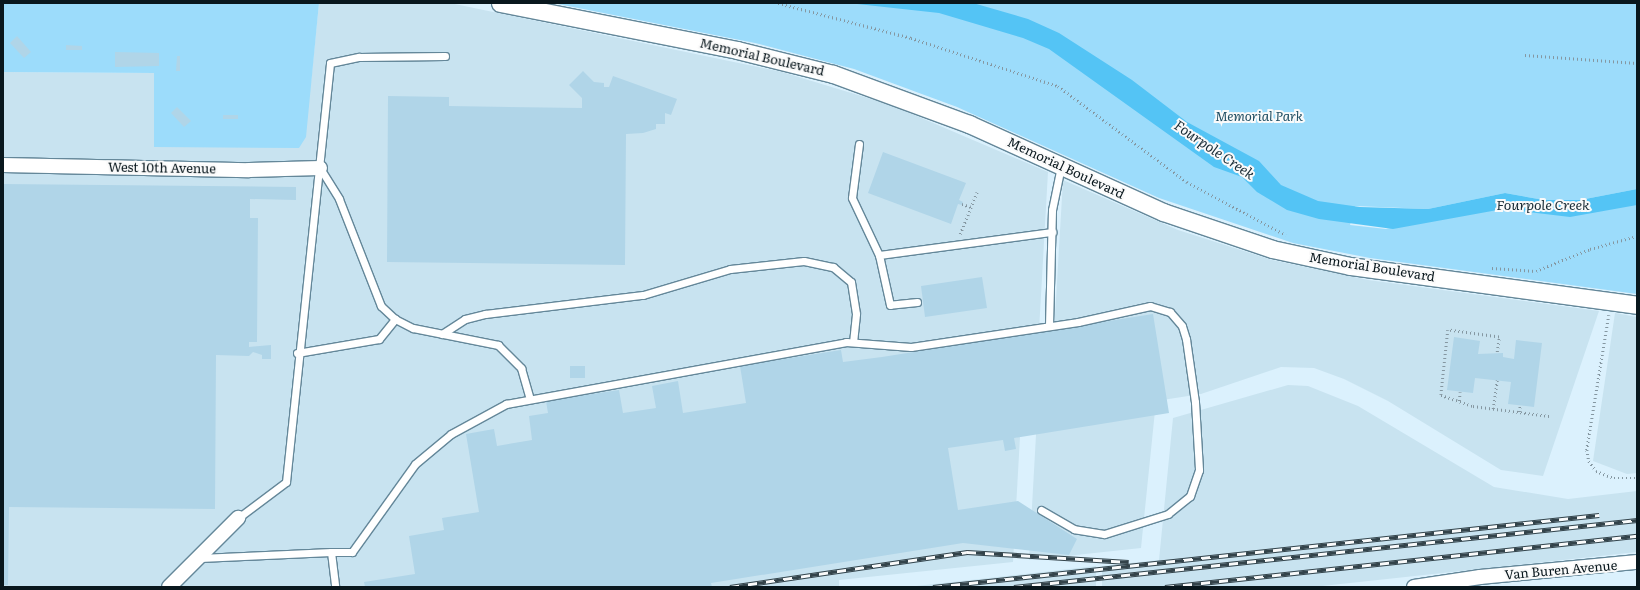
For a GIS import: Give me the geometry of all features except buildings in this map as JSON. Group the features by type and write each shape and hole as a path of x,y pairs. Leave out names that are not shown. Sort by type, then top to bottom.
{"street":[{"name":"Memorial Boulevard","path":"500,3 554,8 833,74 926,106 1178,218 1285,252 1350,266 1637,305"},
{"name":"West 10th Avenue","path":"3,165 249,170 320,168"},
{"path":"169,587 238,518"},
{"name":"Van Buren Avenue","path":"1414,587 1480,582 1637,562"}],"lane":[{"path":"238,518 286,482 297,353 320,168 330,63 359,57 445,56"},
{"path":"859,144 852,198 879,255 890,305 917,302"},
{"path":"1049,325 1052,232 1061,166"},
{"path":"320,168 339,200 381,306 395,319 413,328 498,345 521,368 530,399"},
{"path":"879,255 1052,232"},
{"path":"442,334 465,319 485,314 643,295 730,269 804,261 833,267 852,282 856,314 853,342"},
{"path":"199,558 352,552 415,464 451,434 481,414 530,399 853,342 911,348 1049,325 1150,306 1160,307 1177,318 1186,338 1199,470 1197,484 1180,507 1149,522 1119,531 1087,533 1061,523 1041,510"},
{"path":"297,353 379,339 395,319"},
{"path":"331,552 336,587"}],"path":[{"path":"778,3 911,38 1058,86 1199,189 1290,237"},
{"path":"1526,55 1637,63"},
{"path":"959,236 977,192"},
{"path":"962,204 971,207"},
{"path":"1487,268 1536,272 1590,248 1637,236"},
{"path":"1610,301 1587,450 1596,471 1614,478 1637,478"},
{"path":"1497,352 1499,337 1448,330 1440,392 1445,399 1493,409 1549,416"},
{"path":"1493,409 1496,380"},
{"path":"1459,401 1460,392"},
{"path":"1519,412 1520,406"}],"shaded area":[{"path":"319,3 450,3 782,72 891,105 1048,172 1035,401 1022,401 1013,562 839,580 839,587 3,587 3,72 154,73 311,82"},
{"path":"1063,180 1178,230 1272,260 1368,280 1599,311 1543,476 1501,470 1388,401 1344,379 1314,368 1281,367 1201,394 1156,401 1141,548 1029,560 1037,417 1049,418"},
{"path":"1615,313 1637,317 1637,473 1627,474 1593,461"},
{"path":"1288,385 1308,386 1358,406 1494,487 1568,499 1637,491 1637,552 1313,587 1102,587 1102,566 1159,560 1173,418"},
{"path":"1096,566 1096,587 907,587"}],"green space":[{"path":"3,3 319,3 306,137 299,148 154,147 154,73 3,72"},
{"name":"Memorial Park","path":"553,3 1637,3 1637,189 1580,200 1544,200 1505,193 1428,209 1355,206 1350,225 1386,229 1460,213 1637,198 1637,294 1370,258 1293,243 1159,198 957,107 854,69 755,43"}],"water":[{"name":"Fourpole Creek","path":"848,3 973,3 1028,19 1059,33 1132,80 1187,122 1259,161 1281,185 1318,201 1360,207 1428,209 1505,193 1544,200 1580,200 1637,189 1637,205 1570,217 1503,209 1393,229 1319,219 1287,210 1257,192 1242,177 1214,167 1049,49 1023,38 939,13"}],"railway":[{"path":"933,587 1599,515"},
{"path":"1014,587 1637,520"},
{"path":"1165,587 1637,536"},
{"path":"730,587 967,552 1129,562"}]}
